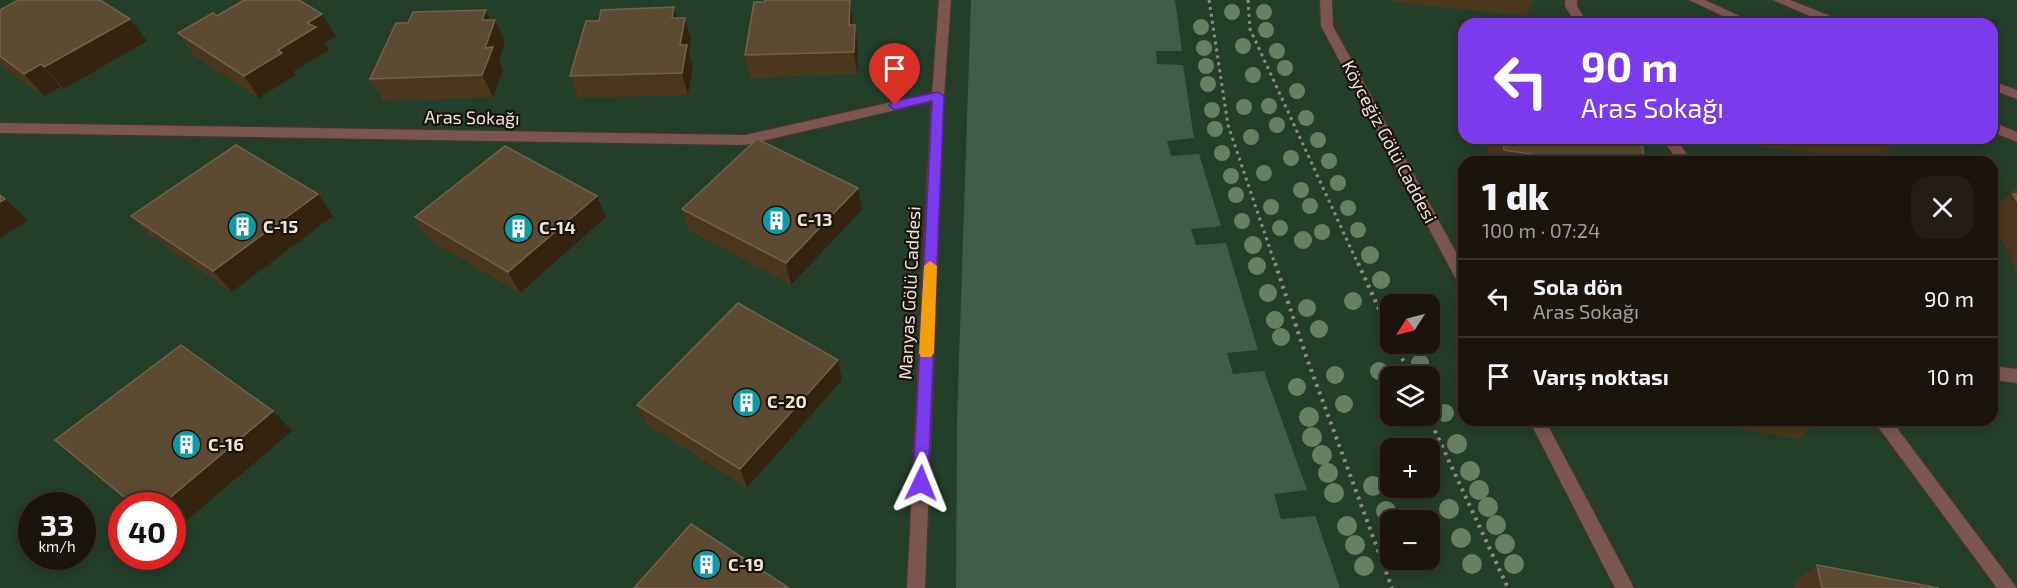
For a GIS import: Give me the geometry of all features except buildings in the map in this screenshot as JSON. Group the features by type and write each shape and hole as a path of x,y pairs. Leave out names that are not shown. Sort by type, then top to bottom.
{"street":[{"name":"Manyas Gölü Caddesi","path":"916,588 938,96 945,0"},
{"name":"Köyceğiz Gölü Caddesi","path":"1326,0 1327,26 1458,270"},
{"path":"1571,0 1571,6 1578,18"},
{"path":"1695,0 1737,18"},
{"path":"1779,0 1824,18"},
{"path":"1998,87 2017,95"},
{"name":"Aras Sokağı","path":"0,128 745,140 938,96"},
{"path":"1998,129 2017,137"},
{"path":"1998,374 2017,376"},
{"path":"1540,426 1625,588"},
{"path":"1886,426 2008,588"}],"path":[{"path":"1209,0 1228,125 1306,356 1392,588"},
{"path":"1248,0 1250,29 1380,311"},
{"path":"1433,426 1508,588"}],"green space":[{"path":"0,0 2017,0 2017,588 0,588"},
{"path":"971,0 1175,0 1182,51 1156,51 1157,64 1183,65 1194,138 1167,141 1171,156 1199,154 1221,226 1191,229 1196,245 1226,243 1258,350 1227,353 1233,374 1264,371 1307,490 1274,494 1281,519 1315,516 1340,588 956,588 957,420"}],"slow traffic":[{"path":"926,353 930,266"}],"place":[{"name":"C-13","path":"776,220"},
{"name":"C-15","path":"242,227"},
{"name":"C-14","path":"518,228"},
{"name":"C-20","path":"746,402"},
{"name":"C-16","path":"187,445"},
{"name":"C-19","path":"707,565"}],"route":[{"path":"895,105 938,96 921,483"}]}
